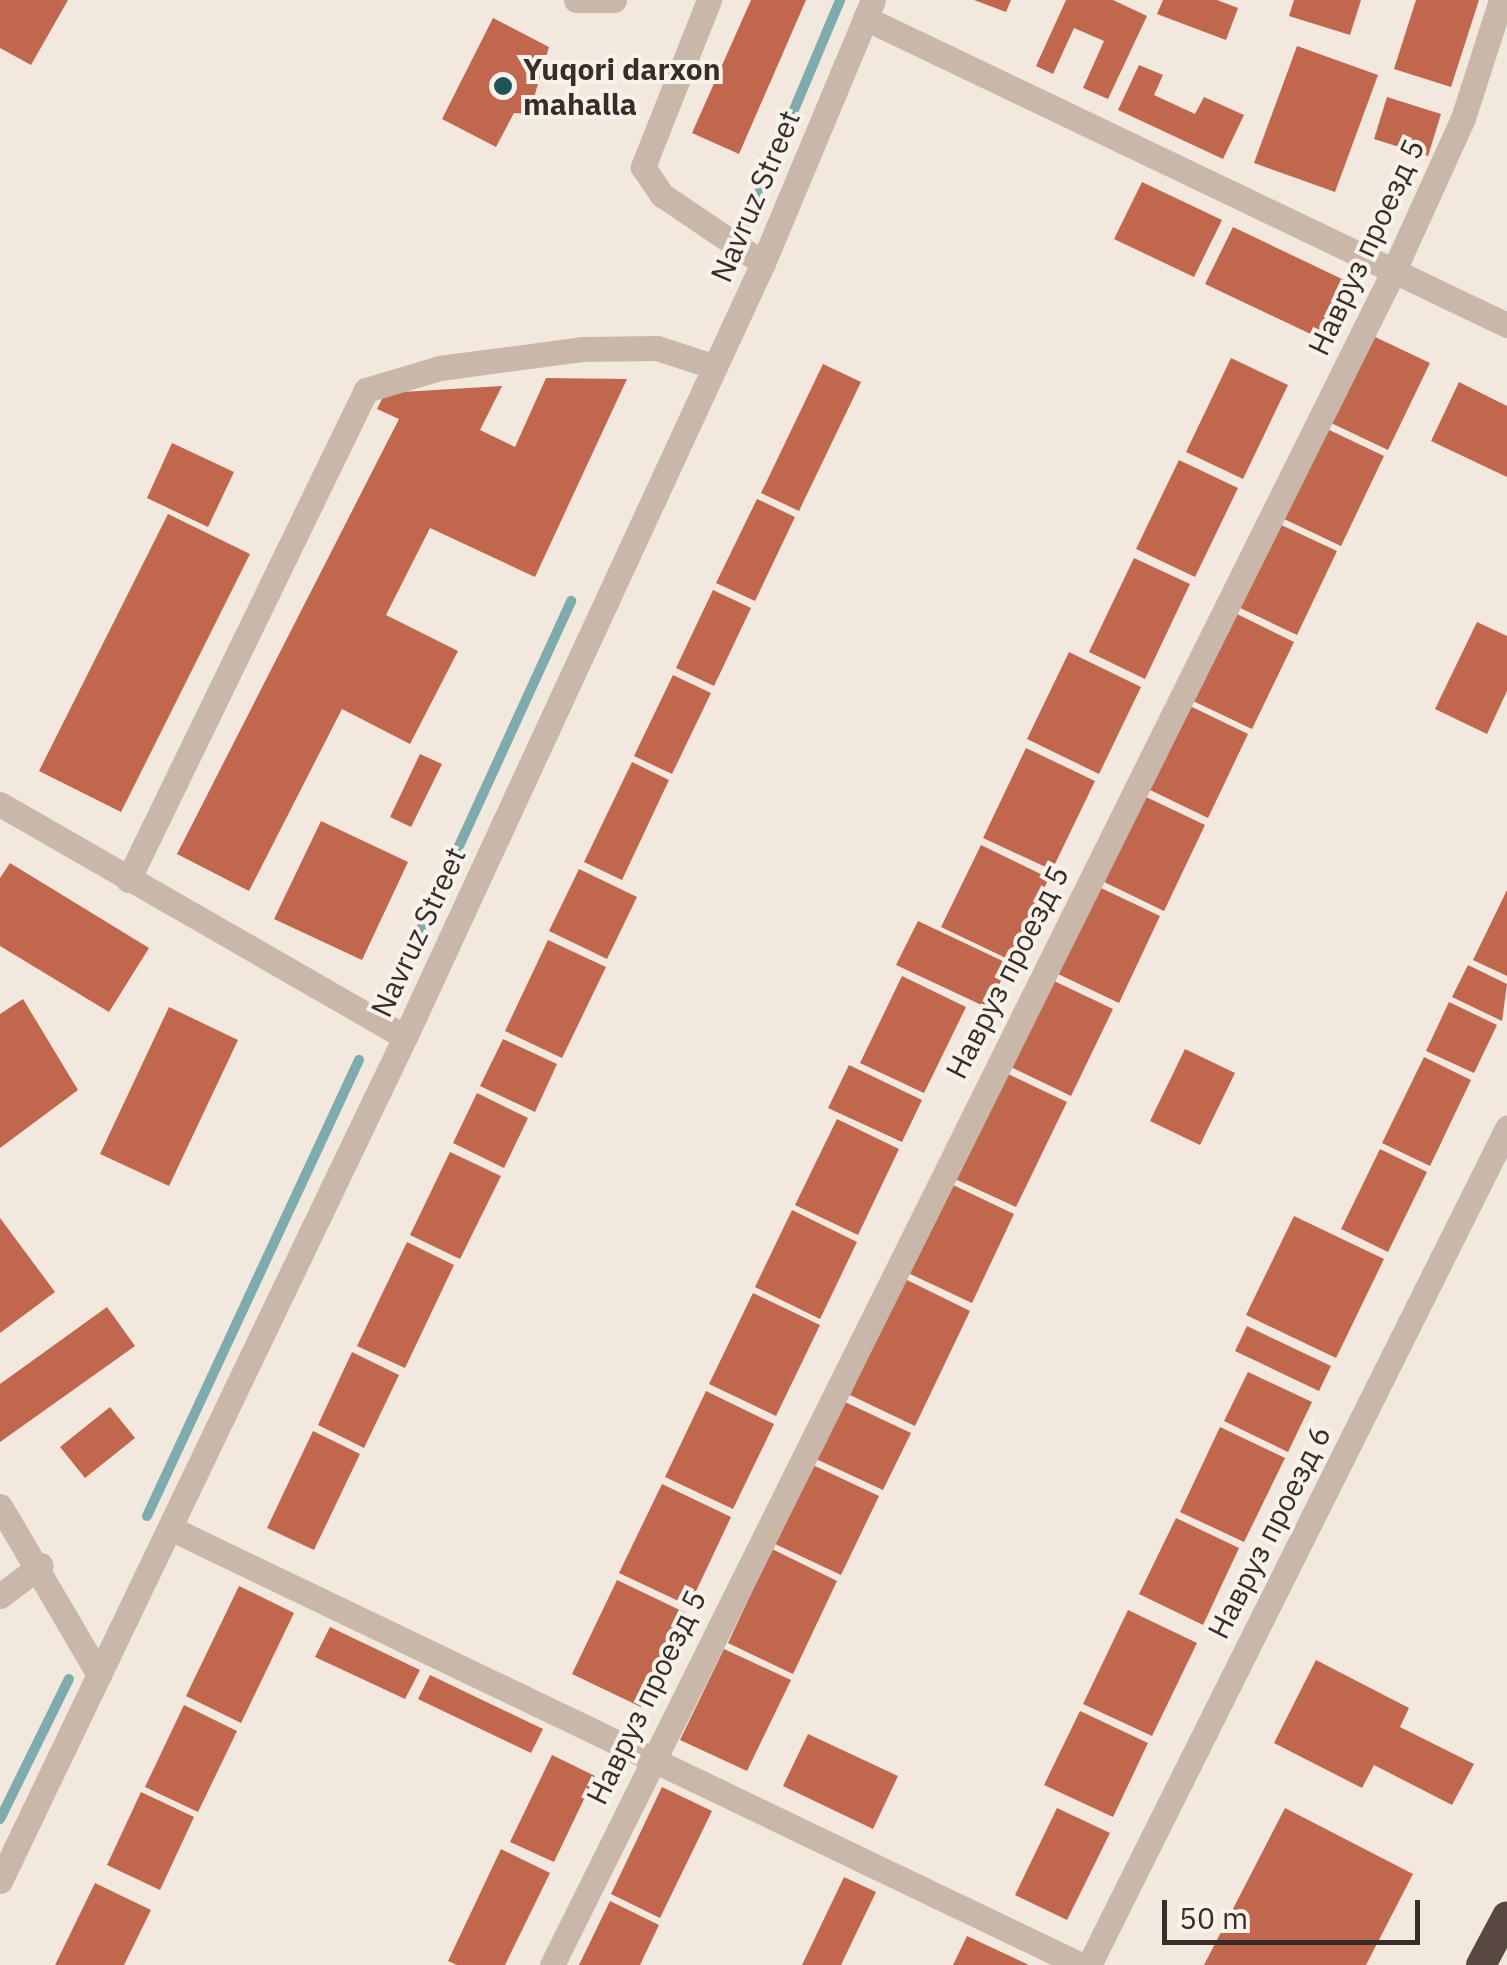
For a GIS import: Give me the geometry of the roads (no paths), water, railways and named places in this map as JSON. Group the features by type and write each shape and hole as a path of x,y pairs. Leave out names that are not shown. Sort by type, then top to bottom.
{"highway":[{"path":"1481,1965 1507,1916"}],"street":[{"path":"576,0 614,0"},
{"path":"709,0 643,167 662,195 763,262"},
{"name":"Навруз проезд 5","path":"552,1965 649,1762 1395,268 1463,118 1501,0"},
{"path":"869,9 1507,324"},
{"name":"Navruz Street","path":"0,1881 406,1037 763,262 869,9"},
{"path":"128,880 366,390 440,368 582,349 656,348 715,367"},
{"path":"0,804 406,1037"},
{"name":"Навруз проезд 6","path":"1089,1965 1507,1128"},
{"path":"0,1506 41,1565 99,1675"},
{"path":"170,1528 649,1762 1081,1965"},
{"path":"0,1596 41,1565"}],"waterway":[{"path":"746,224 840,0"},
{"path":"389,999 571,601"},
{"path":"147,1516 359,1060"},
{"path":"0,1819 69,1679"}],"place":[{"name":"Yuqori darxon mahalla","path":"503,86"}]}
